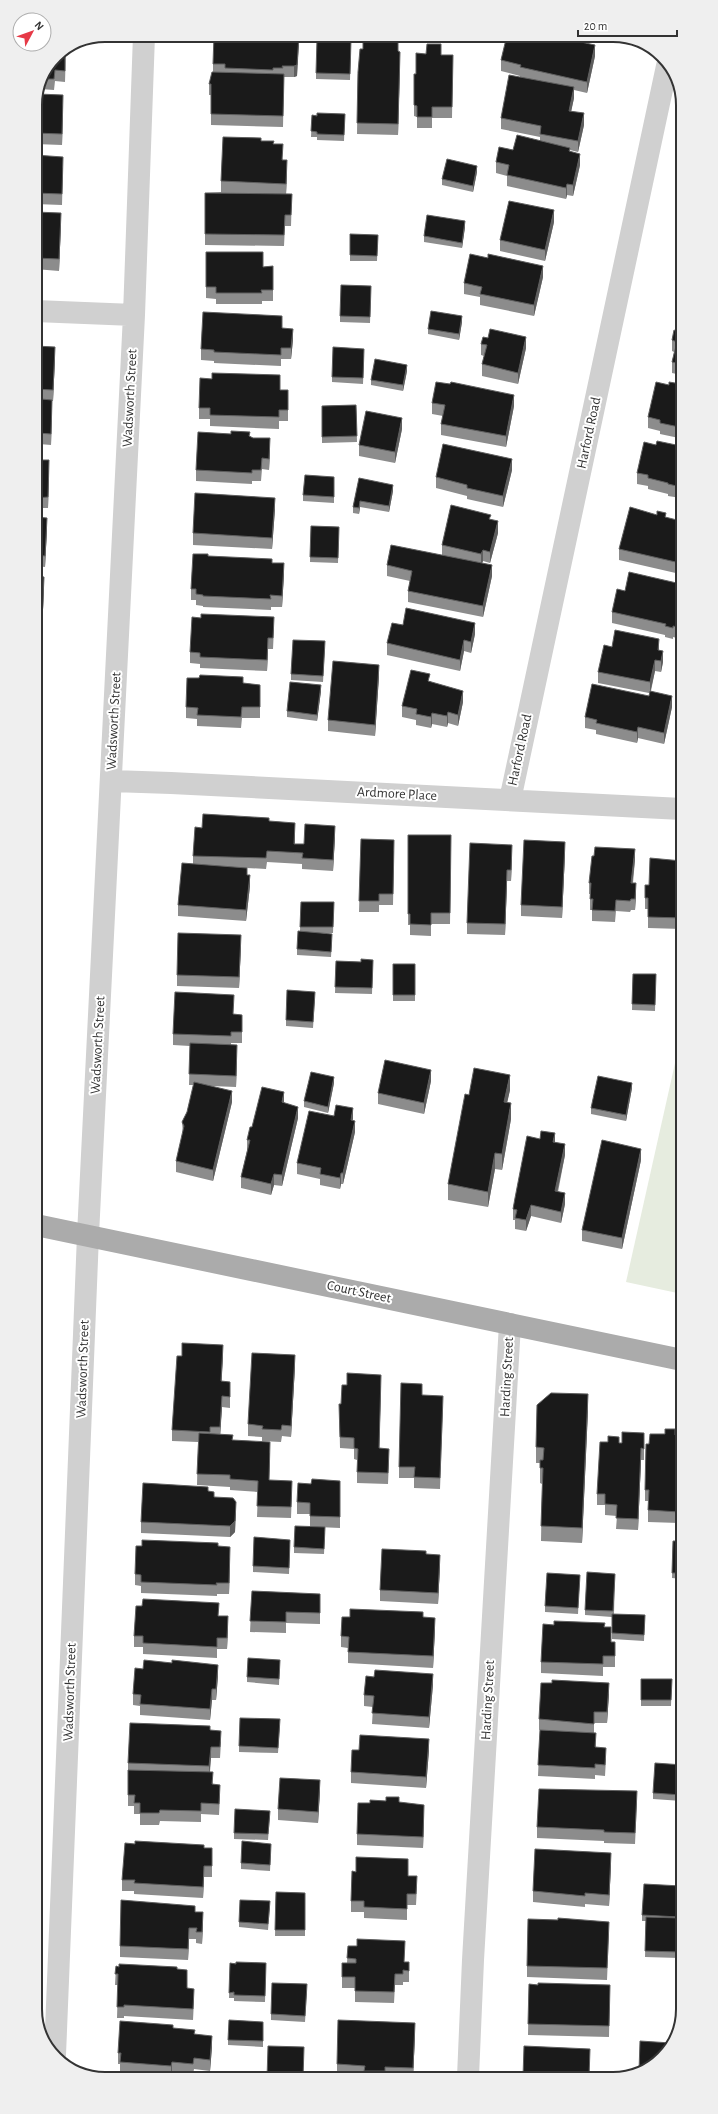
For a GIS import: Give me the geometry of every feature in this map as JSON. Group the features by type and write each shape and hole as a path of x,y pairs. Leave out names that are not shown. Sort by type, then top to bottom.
{"main road":[{"name":"Court Street","path":"42,1226 676,1359"}],"street":[{"name":"Wadsworth Street","path":"55,2047 88,1235 112,781 134,315 144,42"},
{"name":"Harford Road","path":"510,800 666,71"},
{"path":"42,311 134,315"},
{"name":"Ardmore Place","path":"112,781 676,809"},
{"name":"Harding Street","path":"468,2072 473,1960 510,1324"}],"shaded area":[{"path":"676,1059 676,1293 626,1282"}],"building":[{"path":"214,42 299,42 297,65 294,66 282,66 283,68 273,68 273,70 225,68 225,64 213,64"},
{"path":"317,42 351,42 350,74 316,73"},
{"path":"363,42 398,42 398,51 400,52 398,124 357,123 358,72 360,49 363,49"},
{"path":"505,42 581,42 595,45 587,82 520,67 521,65 501,60"},
{"path":"427,44 441,44 441,55 453,55 452,107 432,107 432,117 417,117 417,106 414,105 416,53 426,54"},
{"path":"65,57 65,71 55,70 54,79 48,79 53,70"},
{"path":"212,72 284,74 283,116 211,114 211,84 209,84"},
{"path":"509,75 574,87 569,111 584,113 578,141 540,134 541,126 501,118"},
{"path":"43,94 63,95 62,134 42,133"},
{"path":"317,113 345,114 344,135 317,134 317,132 311,131 312,115 317,116"},
{"path":"517,135 570,148 569,151 580,154 573,185 567,184 566,188 507,175 509,165 496,162 499,147 513,150"},
{"path":"223,137 261,138 261,141 274,141 273,144 283,144 282,160 287,160 286,184 221,181"},
{"path":"42,156 63,157 62,194 42,193"},
{"path":"447,159 477,166 473,186 442,179"},
{"path":"205,193 292,194 291,215 285,215 284,235 205,234"},
{"path":"509,201 554,210 545,250 500,240"},
{"path":"42,212 61,213 59,259 42,258"},
{"path":"427,215 465,221 462,243 424,236"},
{"path":"350,234 378,235 377,256 350,255"},
{"path":"206,252 263,252 263,267 273,266 273,290 261,290 262,293 216,293 216,287 206,287"},
{"path":"470,254 488,258 488,254 543,266 534,305 480,294 482,287 464,283"},
{"path":"341,285 371,286 370,317 340,316"},
{"path":"431,311 462,316 459,334 428,329"},
{"path":"203,312 282,316 282,328 293,329 291,348 281,348 281,355 214,352 214,350 201,349"},
{"path":"490,329 526,337 518,373 482,364 487,345 481,344 483,337 488,338"},
{"path":"674,330 676,331 676,342 672,340"},
{"path":"42,346 55,347 53,390 42,389"},
{"path":"676,346 676,363 672,362"},
{"path":"333,347 364,349 363,378 332,377"},
{"path":"375,359 407,365 403,385 371,380"},
{"path":"212,373 280,375 280,390 288,390 288,410 279,410 279,417 210,415 210,408 199,408 200,378 212,379"},
{"path":"436,382 450,384 451,382 514,395 506,436 441,424 445,405 432,403"},
{"path":"656,382 669,385 669,382 676,383 676,426 660,423 660,420 648,417"},
{"path":"42,399 52,400 51,434 42,433"},
{"path":"356,405 357,436 322,437 322,406"},
{"path":"366,411 402,418 395,452 359,445"},
{"path":"231,431 250,432 249,436 253,438 270,438 269,459 262,458 261,470 252,470 252,473 196,470 198,432 231,434"},
{"path":"657,441 676,445 676,486 648,478 648,475 637,473 644,442 656,445"},
{"path":"443,444 512,459 503,496 467,488 467,485 436,477"},
{"path":"42,460 49,460 48,497 42,498"},
{"path":"305,475 334,477 334,497 303,495"},
{"path":"359,478 393,485 389,506 360,501 359,508 353,507"},
{"path":"195,493 275,498 272,538 193,533"},
{"path":"451,505 491,515 489,519 498,521 490,552 483,550 481,554 442,545"},
{"path":"630,507 657,515 657,511 666,513 665,517 676,520 676,562 619,549"},
{"path":"42,518 47,518 45,556 42,556"},
{"path":"311,526 339,527 338,558 310,557"},
{"path":"391,545 492,565 483,606 408,591 412,571 387,565"},
{"path":"193,554 272,559 272,563 284,563 282,596 270,595 271,599 203,596 196,594 196,589 191,589"},
{"path":"629,572 676,583 676,627 673,626 673,628 665,626 666,624 612,612 617,589 625,591"},
{"path":"42,577 44,577 42,620"},
{"path":"406,608 475,623 471,642 464,640 460,660 387,643 392,623 403,625"},
{"path":"201,614 274,617 273,638 268,638 267,660 200,657 200,653 190,652 192,617 201,618"},
{"path":"615,630 659,639 658,650 663,651 661,661 655,660 650,682 598,672 604,645 612,647"},
{"path":"293,640 325,641 323,676 291,674"},
{"path":"333,661 379,665 375,725 328,720"},
{"path":"411,670 430,674 428,681 463,691 458,715 448,712 447,716 432,713 431,717 416,714 417,709 402,706"},
{"path":"200,675 243,677 243,683 260,685 260,707 242,707 241,717 197,715 198,708 186,707 187,678 199,678"},
{"path":"290,682 321,685 317,715 287,711"},
{"path":"592,684 649,696 650,691 672,696 664,733 638,727 637,732 596,723 597,720 585,717"},
{"path":"203,814 269,818 269,821 295,823 294,844 304,844 305,824 335,826 333,860 302,858 303,853 267,851 266,858 193,856 195,827 202,828"},
{"path":"408,835 451,835 450,913 431,913 431,925 410,924 410,914 408,914"},
{"path":"361,839 394,840 393,894 379,894 379,901 359,901"},
{"path":"524,840 565,842 562,907 521,905"},
{"path":"470,843 512,845 511,870 507,870 505,924 467,923"},
{"path":"595,847 635,849 631,883 636,883 635,899 631,899 630,901 616,900 615,911 592,910 593,899 590,899 591,883 589,883 592,856 594,856"},
{"path":"650,858 676,860 676,918 648,917 648,898 645,898 645,885 649,885"},
{"path":"182,863 247,868 247,875 250,875 246,910 178,905"},
{"path":"301,902 334,902 333,927 300,927"},
{"path":"298,931 332,934 331,952 297,949"},
{"path":"178,933 241,935 239,977 177,975"},
{"path":"361,959 373,960 372,988 335,987 336,961 361,962"},
{"path":"393,964 415,964 415,995 393,995"},
{"path":"633,974 656,974 655,1005 632,1004"},
{"path":"287,990 315,992 313,1022 286,1020"},
{"path":"175,992 234,995 233,1014 242,1015 242,1032 231,1032 231,1036 173,1034"},
{"path":"190,1043 237,1045 236,1076 189,1074"},
{"path":"385,1060 431,1070 424,1103 378,1093"},
{"path":"474,1068 510,1075 504,1102 511,1103 502,1154 495,1153 488,1192 448,1184 465,1094 469,1095"},
{"path":"311,1072 334,1077 328,1107 304,1101"},
{"path":"598,1076 632,1083 626,1115 591,1108"},
{"path":"194,1082 232,1091 213,1170 176,1161 184,1126 182,1122 187,1112"},
{"path":"262,1087 284,1092 282,1102 298,1107 282,1175 274,1174 271,1184 241,1177 250,1140 247,1140 250,1127 252,1127"},
{"path":"336,1105 353,1108 351,1120 355,1121 343,1173 341,1173 340,1178 320,1174 321,1168 297,1163 309,1111 334,1116"},
{"path":"541,1131 555,1133 553,1142 565,1144 555,1191 565,1193 561,1212 531,1205 526,1220 515,1218 517,1210 513,1209 527,1136 540,1139"},
{"path":"602,1140 641,1149 622,1238 582,1230"},
{"path":"182,1343 223,1345 221,1381 230,1382 230,1397 222,1396 220,1427 210,1427 210,1432 172,1430 177,1356 182,1356"},
{"path":"252,1353 295,1355 291,1426 282,1425 281,1430 262,1429 263,1426 248,1424"},
{"path":"347,1373 381,1375 379,1448 389,1449 388,1473 357,1472 358,1449 354,1448 354,1438 340,1437 339,1404 341,1404 342,1385 347,1385"},
{"path":"401,1383 422,1384 422,1395 443,1396 440,1478 414,1477 415,1467 399,1467"},
{"path":"551,1393 588,1394 582,1528 541,1526 543,1468 540,1468 540,1460 543,1460 544,1448 536,1447 537,1405"},
{"path":"665,1429 675,1429 676,1512 648,1510 649,1490 645,1490 646,1444 649,1444 650,1434 665,1434"},
{"path":"622,1432 644,1433 644,1449 641,1448 638,1519 616,1518 617,1505 605,1504 605,1494 597,1494 600,1442 608,1442 608,1436 619,1437 619,1443 622,1443"},
{"path":"199,1433 233,1435 232,1440 270,1442 269,1480 292,1481 291,1507 257,1506 258,1481 230,1479 230,1475 197,1474"},
{"path":"312,1479 340,1481 340,1517 310,1516 310,1503 297,1502 298,1483 311,1484"},
{"path":"143,1483 208,1487 208,1491 214,1492 214,1497 233,1498 236,1502 235,1521 230,1526 141,1522"},
{"path":"295,1526 325,1527 324,1549 294,1547"},
{"path":"254,1537 290,1540 289,1568 253,1566"},
{"path":"142,1540 218,1543 218,1546 230,1547 229,1583 216,1583 217,1585 141,1582 141,1575 135,1574 136,1546 142,1546"},
{"path":"673,1541 676,1541 676,1573 672,1573"},
{"path":"382,1549 426,1551 426,1554 440,1555 438,1593 380,1590"},
{"path":"587,1572 615,1574 613,1611 585,1610"},
{"path":"547,1573 580,1575 578,1608 545,1606"},
{"path":"252,1591 320,1594 320,1613 286,1612 286,1622 250,1621"},
{"path":"143,1599 219,1603 218,1616 228,1616 227,1638 217,1638 217,1647 143,1643 143,1636 134,1636 136,1606 142,1606"},
{"path":"350,1609 423,1612 423,1617 435,1618 433,1656 348,1652 349,1637 341,1636 342,1617 350,1617"},
{"path":"612,1614 645,1615 644,1635 612,1633"},
{"path":"554,1621 605,1623 604,1627 611,1627 611,1642 615,1642 615,1656 603,1656 603,1664 541,1662 543,1624 554,1625"},
{"path":"248,1658 280,1660 279,1679 247,1677"},
{"path":"144,1660 172,1663 172,1660 218,1665 216,1689 212,1689 210,1709 140,1704 141,1695 133,1694 135,1668 143,1669"},
{"path":"375,1670 433,1674 429,1717 372,1713 374,1696 364,1695 366,1676 374,1677"},
{"path":"641,1679 672,1679 671,1700 641,1700"},
{"path":"552,1680 609,1683 607,1712 594,1712 594,1724 539,1719 541,1683 552,1683"},
{"path":"240,1718 280,1719 278,1748 239,1746"},
{"path":"130,1723 210,1726 210,1730 221,1731 220,1747 211,1747 209,1766 128,1763"},
{"path":"540,1730 596,1733 595,1747 606,1748 605,1765 595,1764 595,1768 538,1765"},
{"path":"360,1735 429,1739 426,1777 351,1772 352,1750 359,1750"},
{"path":"655,1763 676,1764 676,1795 653,1793"},
{"path":"128,1770 213,1772 212,1784 220,1785 219,1804 201,1803 201,1811 160,1810 159,1813 140,1813 140,1803 134,1803 135,1795 128,1795"},
{"path":"280,1778 320,1780 318,1812 278,1809"},
{"path":"539,1789 637,1791 635,1833 537,1827"},
{"path":"386,1797 399,1797 399,1802 424,1805 423,1837 357,1834 358,1803 370,1803 370,1800 386,1801"},
{"path":"235,1809 270,1811 268,1834 234,1833"},
{"path":"135,1841 204,1845 204,1848 212,1848 212,1866 204,1866 203,1887 134,1883 135,1880 122,1880 125,1843 135,1844"},
{"path":"242,1841 271,1844 270,1865 241,1863"},
{"path":"535,1849 611,1853 609,1895 585,1893 585,1896 533,1891"},
{"path":"356,1857 408,1859 408,1876 417,1876 416,1894 407,1894 407,1909 364,1907 364,1901 351,1901 352,1871 356,1872"},
{"path":"644,1884 676,1886 676,1917 642,1915"},
{"path":"276,1892 305,1893 305,1930 275,1930"},
{"path":"121,1900 195,1906 195,1912 203,1912 202,1932 196,1932 197,1928 189,1928 188,1949 120,1946"},
{"path":"240,1900 270,1901 268,1924 239,1922"},
{"path":"646,1917 676,1918 676,1952 645,1951"},
{"path":"558,1918 609,1922 607,1968 527,1966 528,1919 558,1920"},
{"path":"357,1939 405,1941 404,1962 409,1962 409,1971 403,1970 403,1974 395,1974 394,1992 355,1991 355,1977 342,1977 342,1963 356,1963 356,1959 347,1958 348,1946 357,1946"},
{"path":"236,1962 266,1963 265,1996 234,1995 234,1992 229,1993 230,1963 236,1964"},
{"path":"119,1964 177,1967 177,1969 187,1970 187,1988 194,1989 193,2009 124,2005 124,2007 117,2007 118,1974 115,1974 116,1966 119,1967"},
{"path":"272,1983 307,1984 305,2016 271,2014"},
{"path":"538,1983 610,1985 609,2026 528,2024 529,1984 538,1985"},
{"path":"229,2020 263,2022 263,2041 228,2040"},
{"path":"338,2020 415,2023 413,2068 385,2067 385,2071 364,2071 365,2066 337,2064"},
{"path":"120,2021 173,2025 173,2028 195,2030 194,2034 212,2036 210,2060 194,2058 193,2064 172,2062 171,2066 120,2062 121,2053 118,2053"},
{"path":"640,2041 666,2043 648,2061 639,2066"},
{"path":"268,2046 304,2047 303,2072 267,2072"},
{"path":"524,2046 590,2049 589,2072 523,2072"}]}
